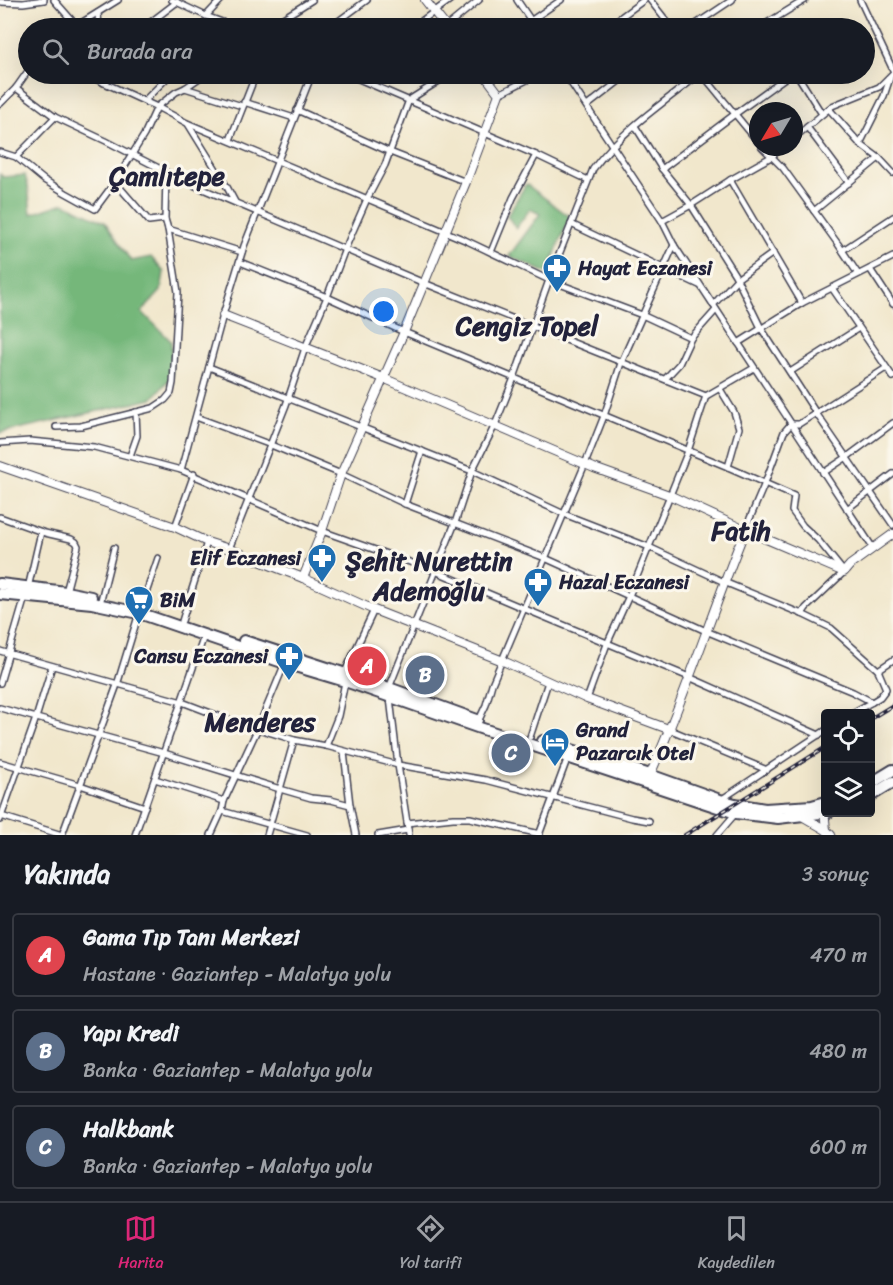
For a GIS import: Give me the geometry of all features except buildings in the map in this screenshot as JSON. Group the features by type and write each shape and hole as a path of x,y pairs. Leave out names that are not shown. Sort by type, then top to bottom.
{"highway":[{"path":"0,584 26,592 140,610 285,663 344,677"},
{"path":"0,594 66,592 182,621 568,757 736,813 778,818 802,816 821,810"},
{"path":"390,693 650,775 720,800 765,809 821,807"},
{"path":"875,781 893,770"},
{"path":"875,793 893,782"}],"street":[{"path":"0,2 23,3 44,0"},
{"path":"54,0 68,18"},
{"path":"90,18 118,0"},
{"path":"206,16 221,0"},
{"path":"298,0 303,7"},
{"path":"284,18 312,0"},
{"path":"343,18 367,0"},
{"path":"425,0 439,18"},
{"path":"426,18 450,0"},
{"path":"458,18 479,0"},
{"path":"517,0 528,18"},
{"path":"536,18 561,0"},
{"path":"620,18 644,0"},
{"path":"650,0 664,18"},
{"path":"705,18 732,0"},
{"path":"775,18 805,0"},
{"path":"860,0 868,18"},
{"path":"154,18 174,1 211,18"},
{"path":"98,13 98,18"},
{"path":"860,144 884,96 892,73 875,34"},
{"path":"803,131 832,106 879,87 892,73"},
{"path":"0,104 19,84"},
{"path":"106,84 158,107 187,123 445,232 549,280 642,315 691,338"},
{"path":"147,103 150,93 160,84"},
{"path":"0,152 16,157 44,180 95,209 115,182 158,107 176,92 191,84"},
{"path":"230,140 252,84"},
{"path":"181,470 242,252 308,84"},
{"path":"374,84 588,180"},
{"path":"229,549 271,445 305,348 345,249 385,165 410,100 435,84"},
{"path":"492,84 499,94"},
{"path":"303,578 341,474 424,284 499,94 519,84"},
{"path":"572,84 662,221 674,245 790,424 873,548"},
{"path":"587,106 615,84"},
{"path":"408,829 390,693 455,523 472,471 495,425 514,378 531,327 593,169 599,159 635,126 688,84"},
{"path":"710,84 749,131"},
{"path":"662,169 778,84"},
{"path":"803,84 822,114"},
{"path":"16,88 55,117 166,173 424,284 706,396"},
{"path":"185,88 294,118"},
{"path":"829,109 860,144 893,172"},
{"path":"297,110 390,152 466,182"},
{"path":"16,157 55,117"},
{"path":"187,123 235,202"},
{"path":"635,126 662,169 691,205 737,279 761,328 893,525"},
{"path":"807,128 849,183"},
{"path":"491,252 513,198 536,155"},
{"path":"662,221 771,157 783,168 858,274"},
{"path":"814,211 879,158"},
{"path":"56,427 81,426 153,408 171,393 174,383 178,292 165,219 166,173"},
{"path":"730,180 802,303"},
{"path":"115,182 149,221 165,219"},
{"path":"843,250 893,217"},
{"path":"571,224 700,285"},
{"path":"168,229 242,252"},
{"path":"478,720 585,464 621,363 674,245"},
{"path":"664,379 679,364 691,338 737,279 773,253"},
{"path":"738,343 802,303 893,257"},
{"path":"240,262 794,496 792,512 844,572"},
{"path":"870,269 893,304"},
{"path":"832,288 893,378"},
{"path":"223,315 383,378 585,464 669,495 844,572"},
{"path":"790,372 859,328"},
{"path":"209,367 472,471 564,514 649,547 831,628 878,670 886,689 880,697 859,709"},
{"path":"587,699 607,644 688,451 706,396 754,368"},
{"path":"790,424 800,424 886,368"},
{"path":"720,389 734,412 739,428 728,467"},
{"path":"130,456 137,435 136,412"},
{"path":"196,417 341,474 405,504 545,558 706,631 872,702"},
{"path":"823,473 893,423"},
{"path":"650,775 671,730 724,582 784,432 790,424"},
{"path":"0,443 30,441 94,447 194,474 322,531 435,571 689,677 819,735"},
{"path":"405,504 422,451"},
{"path":"0,466 175,527 207,542 303,578 587,699 671,730 767,770"},
{"path":"175,527 194,474"},
{"path":"847,509 893,474"},
{"path":"0,517 76,542 78,546 66,592"},
{"path":"0,683 41,532"},
{"path":"802,614 850,565 893,534"},
{"path":"182,621 207,542"},
{"path":"101,600 114,548"},
{"path":"52,666 1,817 62,835 117,685 158,558"},
{"path":"326,746 338,716 344,677 374,610"},
{"path":"135,835 204,634"},
{"path":"0,651 182,702 294,740 398,765 486,780 649,821"},
{"path":"878,670 893,660"},
{"path":"211,835 285,663"},
{"path":"530,737 548,682"},
{"path":"0,708 164,753 311,798 350,805"},
{"path":"720,800 819,735"},
{"path":"267,835 294,740"},
{"path":"344,752 356,835"},
{"path":"378,835 453,818 470,818 539,834 568,757"},
{"path":"0,762 145,807"},
{"path":"155,778 224,801"},
{"path":"222,811 307,835"},
{"path":"717,835 736,813"},
{"path":"802,816 829,833"},
{"path":"827,817 829,833"}],"green space":[{"path":"0,174 3,177 25,175 31,214 64,203 105,222 131,261 151,257 164,272 161,291 142,312 171,341 172,376 152,399 0,433"},
{"path":"526,184 570,217 547,273 509,256 540,214 530,209 516,228 507,216"}],"railway":[{"path":"875,716 893,705"},
{"path":"685,835 821,750"}],"place":[{"name":"Hayat Eczanesi","path":"557,294"},
{"name":"Elif Eczanesi","path":"322,584"},
{"name":"Hazal Eczanesi","path":"538,608"},
{"name":"BiM","path":"139,626"},
{"name":"Gama Tıp Tanı Merkezi","path":"367,666"},
{"name":"Yapı Kredi","path":"425,675"},
{"name":"Cansu Eczanesi","path":"289,682"},
{"name":"Halkbank","path":"511,753"},
{"name":"Grand Pazarcık Otel","path":"555,768"}],"district":[{"name":"Çamlıtepe","path":"167,176"},
{"name":"Cengiz Topel","path":"527,326"},
{"name":"Fatih","path":"741,531"},
{"name":"Şehit Nurettin Ademoğlu","path":"429,576"},
{"name":"Menderes","path":"260,722"}]}
